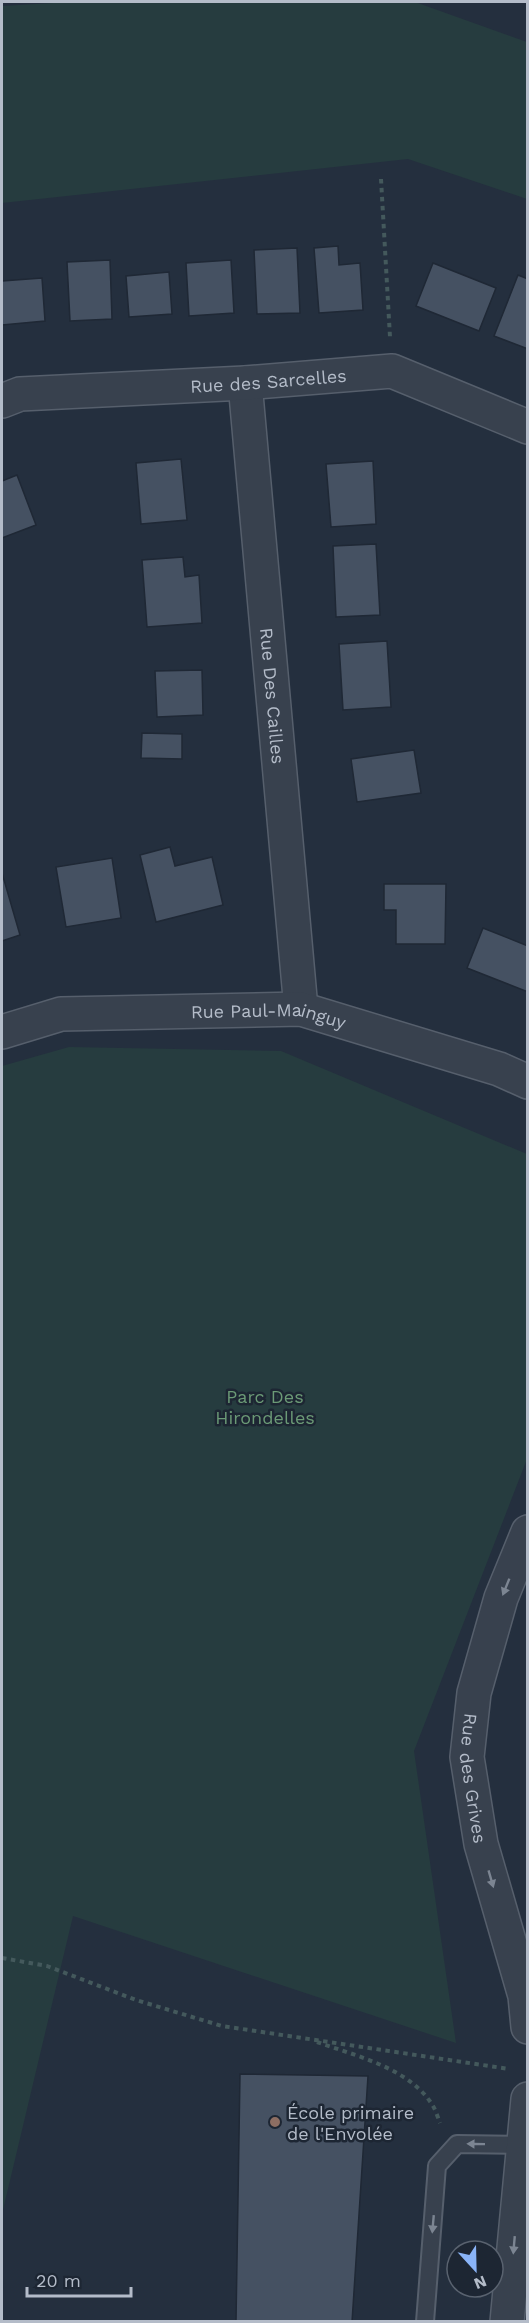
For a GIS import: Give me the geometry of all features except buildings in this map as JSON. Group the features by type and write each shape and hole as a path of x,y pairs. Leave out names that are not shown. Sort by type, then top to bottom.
{"street":[{"name":"Rue des Sarcelles","path":"2,401 20,394 245,383 392,371 528,427"},
{"name":"Rue Des Cailles","path":"245,383 301,1009"},
{"name":"Rue Paul-Mainguy","path":"2,1032 61,1014 301,1009 499,1069 528,1082"},
{"name":"Rue des Grives","path":"528,1532 501,1598 474,1693 467,1757 481,1844 525,1996 528,2027"},
{"path":"507,2322 524,2145 522,2085"}],"lane":[{"path":"425,2322 437,2166 457,2144 524,2145"}],"path":[{"path":"381,179 392,371"},
{"path":"2,1958 47,1966 136,2000 222,2026 306,2038 522,2085"},
{"path":"306,2038 375,2063 417,2086 434,2106 440,2125 437,2166"}],"green space":[{"path":"70,2 415,2 527,42 527,199 408,159 2,203 2,6"},
{"name":"Parc Des Hirondelles","path":"69,1047 281,1051 527,1154 527,1459 414,1751 456,2043 73,1916 2,2214 2,1066"}],"place":[{"name":"École primaire de l'Envolée","path":"275,2122"}]}
